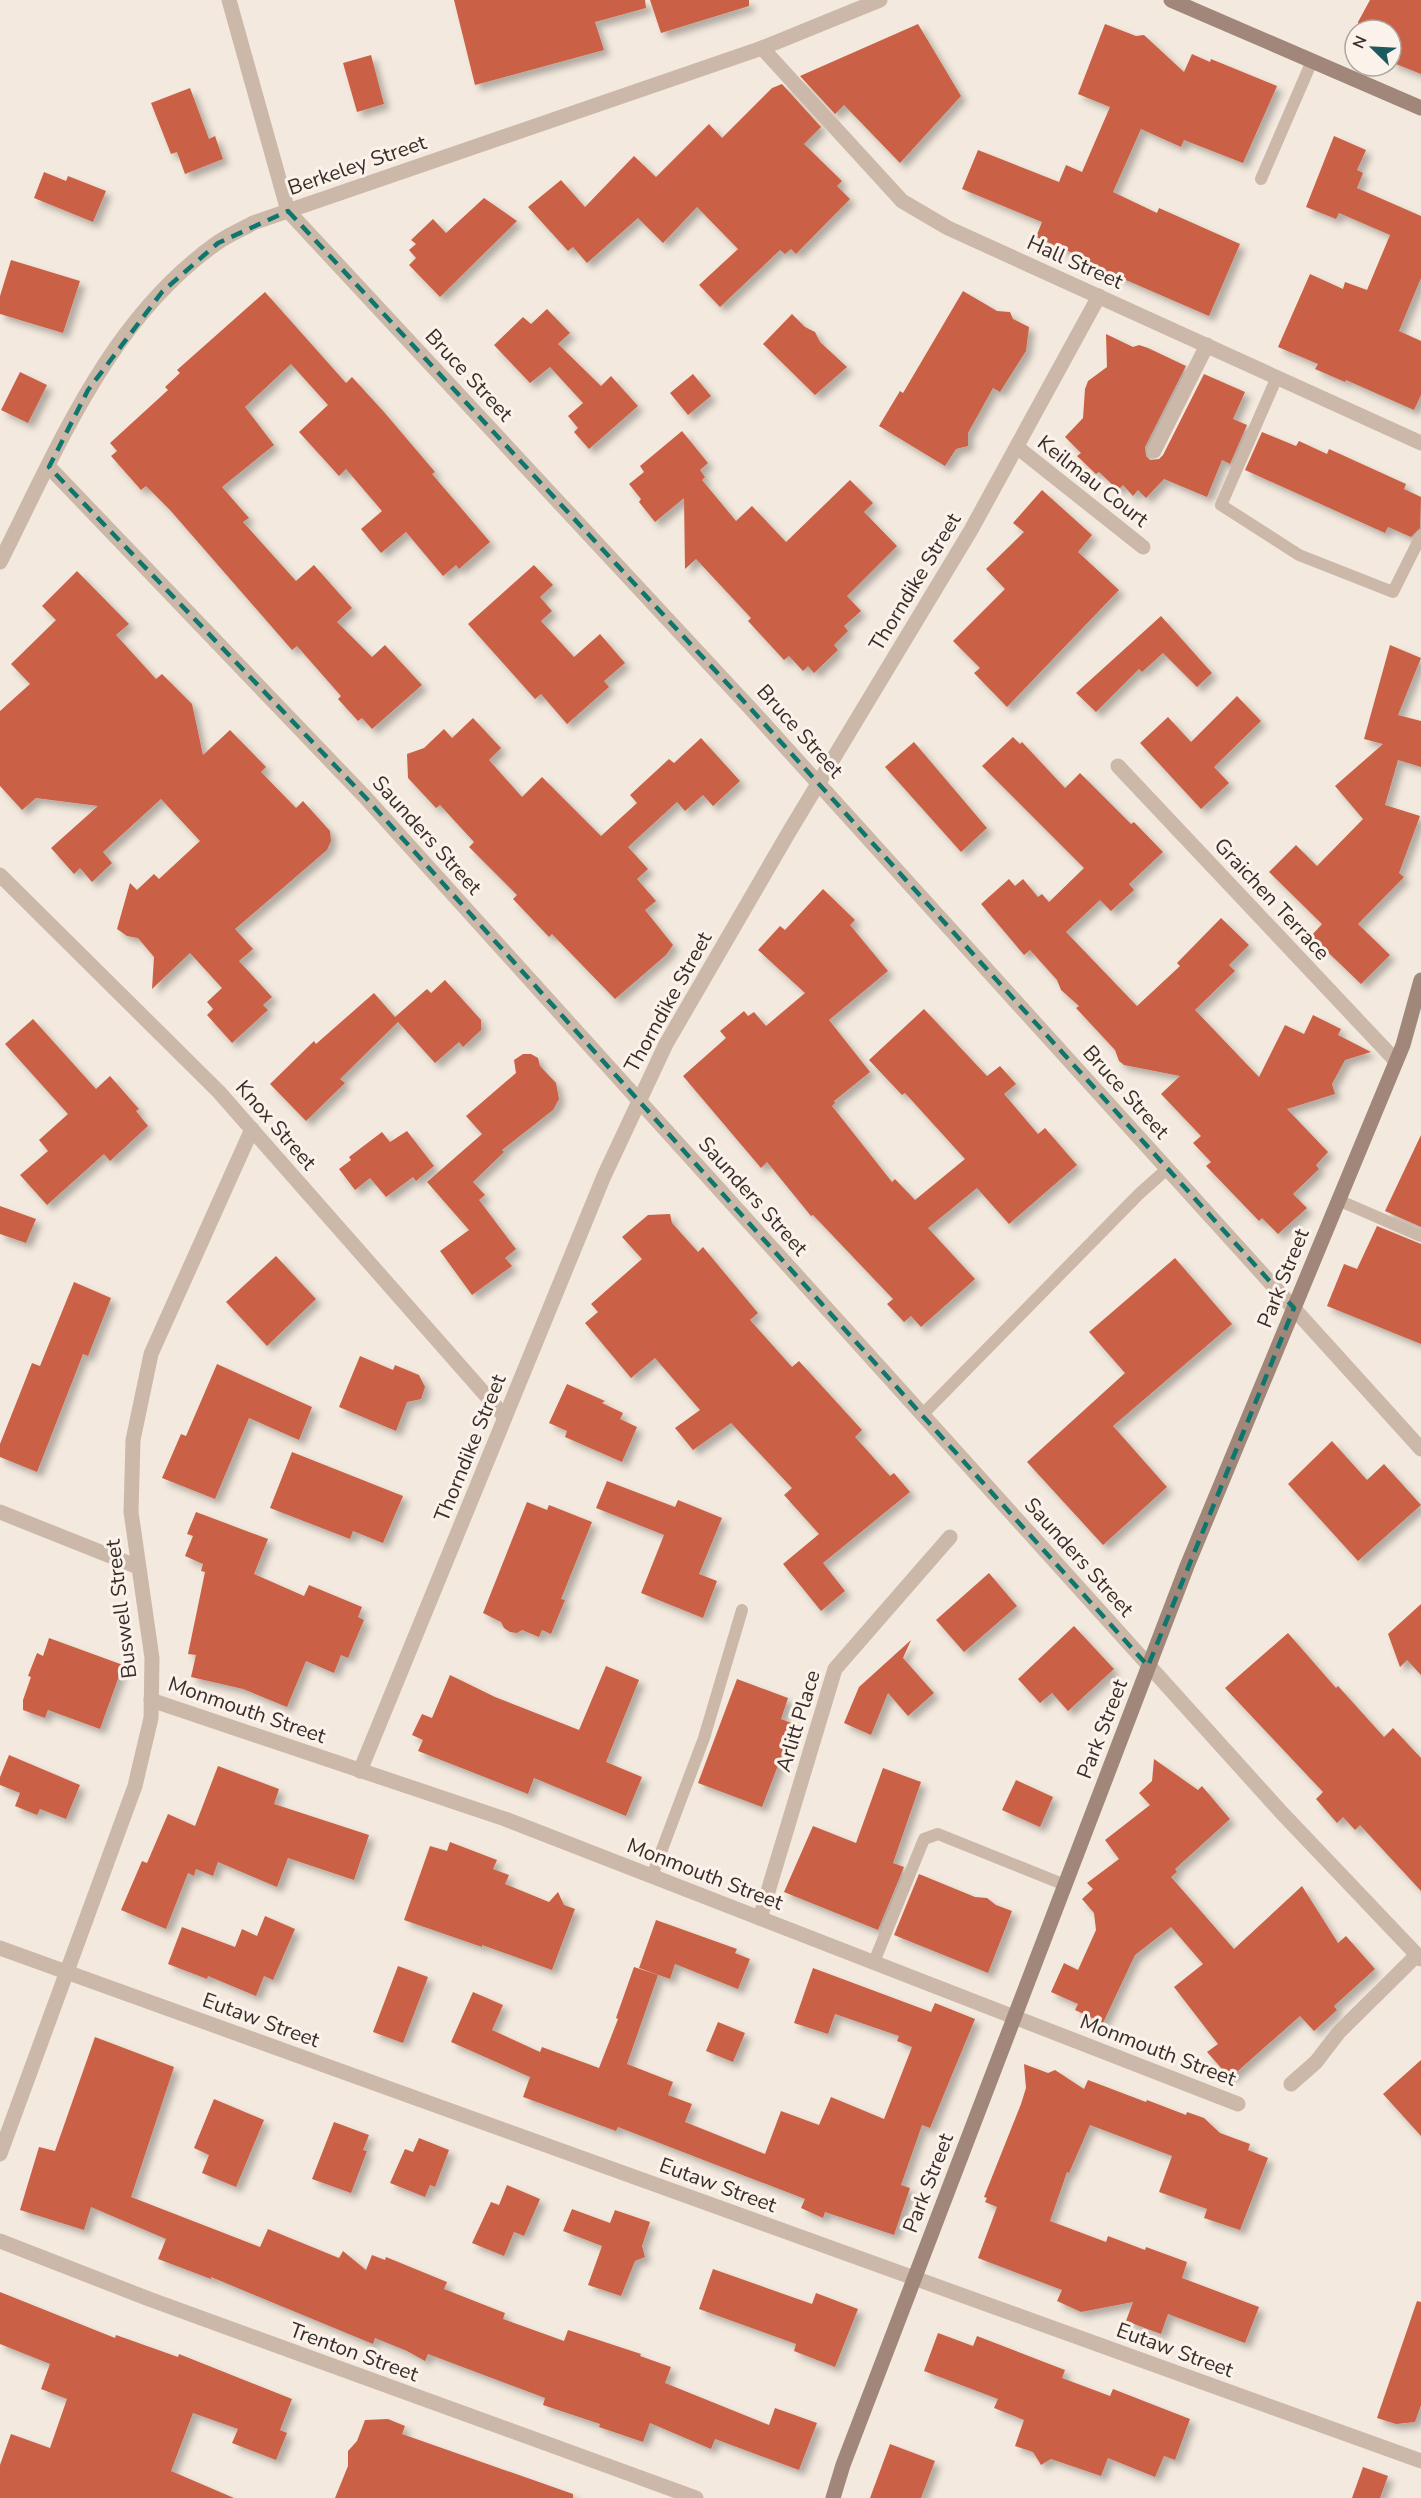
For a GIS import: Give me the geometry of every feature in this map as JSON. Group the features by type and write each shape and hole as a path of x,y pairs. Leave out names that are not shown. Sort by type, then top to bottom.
{"main road":[{"path":"1171,0 1421,108"},
{"name":"Park Street","path":"833,2498 843,2465 1148,1666 1187,1566 1403,1045 1421,982"}],"street":[{"name":"Bruce Street","path":"229,0 288,211 818,783 1421,1449"},
{"name":"Berkeley Street","path":"0,562 88,390 114,350 162,292 218,243 253,223 762,48 880,0"},
{"name":"Hall Street","path":"762,48 902,201 948,228 1421,443"},
{"name":"Thorndike Street","path":"360,1771 604,1176 666,1044 818,783 971,530 1099,296"},
{"path":"1154,451 1207,345"},
{"name":"Keilmau Court","path":"1017,447 1143,547"},
{"name":"Saunders Street","path":"49,467 366,798 1148,1666 1281,1812 1419,1957"},
{"name":"Graichen Terrace","path":"1118,766 1396,1061"},
{"name":"Knox Street","path":"0,875 219,1092 505,1418"},
{"name":"Buswell Street","path":"0,2154 135,1786 151,1718 152,1658 131,1512 133,1440 151,1354 252,1130"},
{"path":"0,1512 138,1567"},
{"name":"Arlitt Place","path":"760,1918 835,1669 950,1537"},
{"name":"Monmouth Street","path":"151,1700 505,1819 1238,2104"},
{"name":"Eutaw Street","path":"0,1948 1421,2461"},
{"path":"1291,2084 1316,2062 1339,2032 1419,1957"},
{"name":"Trenton Street","path":"0,2241 149,2299 696,2498"}],"lane":[{"path":"1261,179 1312,61"},
{"path":"1277,377 1221,505 1299,555 1394,592 1421,536"},
{"path":"922,1415 1167,1168"},
{"path":"1338,1200 1421,1236"},
{"path":"652,1876 704,1738 742,1610"},
{"path":"874,1962 924,1839 938,1834 1065,1885"}],"highlighted area":[{"path":"288,211 750,708 1294,1308 1148,1666 366,798 49,467 88,390 162,292 218,243"}],"building":[{"path":"454,0 645,0 646,8 595,22 604,50 475,85"},
{"path":"650,0 749,0 749,6 661,33"},
{"path":"1370,0 1421,0 1421,74 1403,67 1403,18 1360,18"},
{"path":"918,24 961,96 900,163 844,105 835,114 800,76"},
{"path":"1105,24 1136,36 1144,35 1184,72 1192,54 1210,62 1211,59 1277,86 1243,163 1184,140 1181,147 1141,129 1113,192 1157,213 1159,208 1240,244 1209,316 1082,261 1084,258 1036,237 1042,222 962,189 978,150 1059,182 1066,165 1082,172 1110,107 1078,94"},
{"path":"371,55 384,104 357,112 343,63"},
{"path":"782,84 821,127 804,144 842,181 837,186 850,199 796,254 791,249 785,254 780,250 720,307 699,285 738,249 697,207 663,243 638,218 587,263 573,247 568,251 528,207 561,180 585,207 634,156 656,177 709,124 722,138 772,88"},
{"path":"190,88 209,139 215,136 223,159 185,174 177,152 171,154 151,103"},
{"path":"1334,136 1366,150 1357,170 1363,173 1357,188 1421,216 1421,278 1399,331 1421,341 1421,395 1414,410 1315,369 1318,364 1278,347 1310,274 1343,289 1345,282 1367,290 1390,235 1339,213 1336,219 1306,207"},
{"path":"44,172 66,181 68,176 106,191 93,222 34,198"},
{"path":"484,198 517,221 440,297 409,265 416,258 409,250 416,244 411,240 433,219 446,233"},
{"path":"11,260 80,281 63,333 0,314 0,296"},
{"path":"963,291 997,311 1010,312 1013,319 1029,327 1026,351 1000,392 993,388 968,433 968,446 956,449 945,466 879,426 900,391 903,393"},
{"path":"265,292 346,383 352,377 384,412 435,472 432,474 490,542 459,569 456,565 443,576 406,532 381,553 361,529 382,511 346,469 339,476 299,432 328,405 291,364 245,407 274,445 222,487 249,518 243,522 296,581 314,565 352,608 337,622 372,657 385,645 422,685 372,729 362,718 358,721 338,699 341,696 297,646 292,650 170,510 146,486 141,490 111,456 117,451 110,443 168,390 165,387 180,373 177,370"},
{"path":"547,309 570,333 558,344 601,386 611,376 638,406 589,449 574,432 578,428 568,416 583,403 550,367 530,383 494,345 523,317 531,324"},
{"path":"792,314 805,327 815,332 820,342 847,367 815,395 763,344"},
{"path":"1106,334 1133,347 1139,345 1148,348 1186,366 1145,447 1146,456 1150,460 1159,459 1163,455 1204,374 1245,392 1233,419 1247,425 1230,464 1222,460 1207,497 1164,479 1146,498 1138,490 1133,496 1123,485 1118,490 1077,456 1081,453 1065,437 1083,418 1085,389 1088,381 1107,367"},
{"path":"20,372 47,385 28,423 1,410"},
{"path":"693,374 711,396 688,415 670,393"},
{"path":"682,431 708,463 700,470 705,477 702,480 736,521 752,506 786,542 850,480 873,503 864,512 897,546 847,596 861,611 844,626 848,631 834,645 838,650 814,673 808,666 803,671 789,656 784,660 748,621 751,618 696,559 685,569 684,498 655,522 639,502 641,499 629,484 644,472 640,466"},
{"path":"1262,432 1296,446 1299,441 1327,454 1329,449 1406,484 1404,489 1421,497 1420,528 1411,537 1388,527 1385,533 1245,470"},
{"path":"1042,490 1092,535 1078,552 1119,590 1007,707 974,673 980,668 953,641 1005,589 986,569 1024,532 1013,523"},
{"path":"534,565 553,585 540,597 552,611 541,621 574,657 600,634 625,663 604,681 609,687 567,724 541,694 535,699 468,624"},
{"path":"77,571 129,624 116,635 156,679 162,674 192,704 203,755 230,730 266,767 261,772 296,808 303,801 330,831 331,841 327,850 235,929 253,949 239,961 272,997 263,1005 268,1010 232,1043 207,1015 213,1009 207,1002 222,988 190,953 152,989 154,957 138,938 127,936 117,929 130,883 137,890 154,874 159,879 200,841 161,799 103,852 112,863 92,882 80,868 74,874 51,848 98,806 36,798 22,810 0,786 0,711 30,684 11,664 56,620 42,606"},
{"path":"1161,616 1212,673 1197,687 1163,653 1142,672 1139,669 1096,712 1076,693"},
{"path":"1390,645 1421,658 1398,715 1421,721 1421,767 1398,760 1385,805 1420,816 1399,873 1404,877 1358,924 1390,955 1361,984 1311,936 1322,924 1269,872 1296,845 1317,866 1363,819 1335,786 1383,744 1364,739"},
{"path":"1237,696 1261,721 1214,767 1229,783 1201,809 1140,743 1168,717 1191,742"},
{"path":"473,718 501,748 489,760 522,797 542,777 601,836 637,803 630,795 669,759 674,763 701,738 740,781 713,806 703,795 685,811 677,802 628,847 648,869 637,879 656,901 645,910 673,945 666,955 615,999 552,934 549,937 513,899 517,895 469,847 474,842 440,805 436,808 408,778 407,754 424,748 444,729 452,738"},
{"path":"1013,737 1020,744 1022,742 1065,788 1080,773 1163,852 1129,884 1134,890 1111,911 1100,900 1066,932 1137,1006 1180,966 1177,963 1221,918 1249,945 1229,965 1235,971 1195,1010 1259,1077 1285,1025 1304,1034 1313,1015 1341,1029 1338,1035 1371,1052 1345,1060 1332,1084 1335,1094 1287,1109 1328,1152 1316,1165 1319,1169 1293,1194 1307,1208 1278,1234 1262,1218 1259,1221 1206,1166 1211,1162 1193,1143 1201,1136 1161,1094 1180,1076 1124,1065 1119,1061 1115,1050 1076,1008 1079,1006 1061,990 1057,980 1030,950 1024,955 981,904 1009,879 1015,886 1023,879 1038,897 1042,894 1049,902 1084,868 982,766"},
{"path":"914,742 987,828 961,852 885,767"},
{"path":"823,889 855,920 850,925 888,971 829,1020 870,1072 834,1101 832,1106 892,1182 895,1179 915,1200 965,1159 905,1093 902,1095 869,1060 924,1009 987,1076 1000,1066 1016,1084 1004,1094 1038,1134 1045,1128 1077,1165 1009,1224 977,1188 928,1228 975,1279 921,1327 911,1316 904,1322 887,1304 893,1299 813,1215 811,1216 767,1162 761,1168 683,1076 726,1038 720,1031 744,1011 748,1016 754,1012 766,1026 805,993 758,950 780,926 785,930"},
{"path":"445,980 481,1020 481,1030 463,1047 459,1042 435,1063 398,1022 340,1079 345,1083 306,1121 270,1084 314,1041 316,1044 374,993 395,1017 427,989 431,993"},
{"path":"33,1019 96,1089 110,1076 139,1109 136,1111 148,1126 110,1161 104,1154 47,1205 20,1175 48,1151 39,1140 68,1114 5,1044"},
{"path":"523,1054 531,1054 538,1058 540,1066 556,1083 559,1099 553,1110 502,1150 504,1152 473,1182 485,1195 479,1200 516,1249 505,1258 512,1266 472,1295 440,1251 469,1230 427,1182 482,1134 466,1116 516,1073 514,1060"},
{"path":"407,1131 434,1166 416,1181 413,1177 386,1197 370,1178 355,1190 339,1169 351,1160 349,1157 382,1132 390,1142"},
{"path":"1421,1135 1421,1227 1385,1211"},
{"path":"0,1206 36,1219 26,1243 0,1234"},
{"path":"670,1214 672,1223 698,1252 703,1247 758,1313 750,1320 792,1367 799,1361 862,1430 855,1437 890,1476 894,1473 910,1492 823,1563 845,1591 821,1611 783,1564 819,1534 784,1495 792,1488 731,1423 693,1450 675,1428 700,1410 655,1358 631,1378 585,1323 598,1312 591,1304 642,1259 622,1237 648,1215"},
{"path":"1377,1226 1421,1244 1421,1344 1327,1306 1344,1264 1357,1269"},
{"path":"276,1256 316,1299 267,1346 226,1302"},
{"path":"1175,1258 1232,1324 1113,1426 1167,1487 1103,1545 1027,1462 1125,1373 1089,1332"},
{"path":"74,1282 111,1298 88,1356 83,1354 37,1472 0,1457 0,1444 32,1363 40,1366"},
{"path":"360,1356 393,1370 395,1365 419,1375 425,1387 421,1399 407,1402 396,1431 339,1407"},
{"path":"217,1364 312,1407 299,1440 249,1418 215,1499 162,1478 181,1434 186,1436"},
{"path":"567,1384 605,1401 602,1403 623,1413 620,1419 637,1427 622,1462 565,1437 567,1431 549,1423"},
{"path":"1332,1441 1367,1480 1384,1464 1421,1505 1358,1561 1288,1484"},
{"path":"292,1452 403,1496 383,1543 353,1531 350,1539 270,1508"},
{"path":"607,1481 675,1507 678,1500 722,1518 699,1574 717,1581 703,1618 641,1593 664,1535 596,1508"},
{"path":"527,1502 547,1510 549,1505 592,1522 561,1599 565,1600 551,1634 542,1630 539,1637 522,1630 517,1633 510,1632 501,1622 483,1613"},
{"path":"196,1512 268,1539 254,1574 304,1596 309,1585 362,1607 358,1617 364,1620 348,1658 341,1655 334,1673 306,1661 287,1707 243,1689 191,1677 196,1655 188,1654 205,1572 201,1571 203,1564 185,1556 193,1536 187,1534"},
{"path":"989,1573 1017,1606 964,1652 936,1620"},
{"path":"1421,1604 1421,1675 1407,1660 1400,1667 1388,1634"},
{"path":"1074,1626 1114,1669 1068,1711 1052,1693 1040,1703 1018,1679"},
{"path":"1288,1633 1336,1688 1338,1686 1384,1737 1393,1728 1421,1758 1421,1891 1360,1825 1355,1830 1343,1817 1337,1823 1316,1799 1323,1792 1225,1688"},
{"path":"49,1638 123,1665 100,1729 48,1710 45,1718 23,1710 23,1700 31,1677 28,1676 37,1653 43,1656"},
{"path":"911,1640 903,1658 934,1693 908,1716 888,1693 871,1735 844,1723 859,1687"},
{"path":"606,1666 639,1680 606,1762 642,1777 626,1816 534,1778 528,1794 418,1751 423,1740 412,1735 422,1714 432,1718 450,1675 495,1697 579,1730"},
{"path":"737,1679 788,1698 781,1719 794,1724 762,1807 698,1783"},
{"path":"9,1755 80,1785 66,1819 40,1809 37,1815 15,1806 20,1793 0,1785 0,1777"},
{"path":"1154,1759 1198,1790 1202,1786 1230,1819 1175,1869 1177,1872 1171,1877 1234,1949 1302,1886 1338,1943 1346,1936 1375,1969 1334,2006 1337,2010 1314,2031 1300,2016 1230,2078 1207,2052 1218,2044 1174,1987 1203,1964 1171,1927 1135,1955 1103,2023 1075,2010 1078,2004 1051,1992 1064,1963 1078,1970 1096,1930 1094,1913 1082,1899 1093,1889 1087,1883 1119,1859 1105,1840 1150,1805 1139,1793 1152,1781"},
{"path":"218,1766 279,1789 274,1804 369,1835 354,1880 288,1858 277,1887 218,1862 213,1876 196,1869 194,1876 188,1873 166,1929 121,1910 142,1861 147,1863 168,1814 195,1826"},
{"path":"883,1768 921,1782 893,1863 904,1867 878,1930 784,1892 813,1826 856,1843"},
{"path":"1016,1780 1053,1797 1040,1827 1002,1810"},
{"path":"450,1842 497,1860 493,1869 509,1875 505,1884 549,1902 558,1892 564,1905 575,1909 552,1970 404,1920 430,1846 447,1851"},
{"path":"919,1874 975,1897 987,1898 996,1905 1012,1911 988,1973 894,1935"},
{"path":"265,1916 295,1929 273,1980 264,1976 256,1996 208,1976 207,1979 168,1964 182,1927 235,1947 242,1929 257,1936"},
{"path":"656,1920 737,1949 735,1953 750,1959 738,1989 675,1964 670,1979 639,1968"},
{"path":"398,1966 428,1977 403,2043 373,2032"},
{"path":"634,1967 658,1975 627,2064 673,2082 668,2095 692,2104 685,2122 765,2154 781,2111 819,2125 831,2097 884,2119 912,2047 897,2041 899,2036 835,2014 828,2034 794,2023 813,1968 931,2012 935,2003 975,2019 930,2128 922,2125 901,2185 910,2188 894,2235 825,2212 823,2218 801,2208 805,2199 618,2127 616,2131 523,2097 530,2077 451,2042 473,1992 503,2005 492,2030 540,2052 542,2047 599,2068 618,2019 616,2018"},
{"path":"718,2022 745,2033 733,2062 706,2051"},
{"path":"95,2037 174,2067 131,2197 260,2247 268,2229 339,2258 343,2251 366,2270 372,2255 385,2260 386,2257 447,2282 444,2289 505,2313 503,2319 564,2341 568,2330 641,2354 640,2356 671,2367 665,2383 769,2425 775,2408 817,2423 799,2470 715,2439 711,2449 650,2423 643,2442 599,2427 600,2424 543,2405 545,2398 428,2354 425,2361 375,2338 373,2344 211,2277 211,2279 158,2259 166,2239 91,2207 84,2230 20,2210 39,2147 55,2151"},
{"path":"1421,2060 1421,2136 1383,2094"},
{"path":"1024,2064 1048,2073 1055,2070 1084,2089 1088,2080 1146,2102 1147,2100 1186,2115 1187,2112 1204,2118 1220,2133 1250,2144 1248,2150 1268,2158 1240,2230 1204,2218 1207,2209 1159,2192 1172,2156 1090,2125 1069,2173 1067,2172 1050,2221 1106,2242 1108,2236 1187,2262 1182,2278 1259,2307 1245,2343 1168,2314 1161,2334 1126,2321 1133,2302 1081,2312 1057,2301 1062,2290 978,2258 997,2207 985,2202 987,2198 984,2197 1026,2088"},
{"path":"214,2099 264,2120 236,2187 202,2173 209,2155 194,2148"},
{"path":"334,2122 369,2135 363,2150 367,2151 351,2193 312,2179"},
{"path":"419,2138 449,2150 435,2187 430,2185 425,2197 390,2183 405,2149 413,2152"},
{"path":"507,2185 540,2199 524,2236 514,2232 504,2256 472,2243 491,2202 499,2205"},
{"path":"572,2209 610,2223 615,2210 650,2222 642,2246 645,2257 635,2261 621,2296 588,2285 602,2246 563,2231"},
{"path":"713,2269 812,2304 816,2293 858,2309 835,2367 794,2351 796,2344 699,2309"},
{"path":"0,2292 115,2338 116,2335 178,2357 179,2354 292,2399 280,2430 287,2433 276,2460 232,2443 238,2429 193,2413 171,2471 234,2498 0,2498 0,2465 11,2434 50,2448 67,2399 41,2389 50,2364 0,2344"},
{"path":"1417,2301 1421,2302 1421,2405 1415,2422 1396,2424 1377,2418"},
{"path":"938,2333 973,2346 977,2336 1065,2370 1062,2378 1110,2396 1113,2389 1190,2419 1175,2460 1164,2456 1155,2477 1108,2458 1101,2476 1051,2459 1041,2465 1033,2452 1015,2446 1024,2420 994,2408 998,2399 924,2371"},
{"path":"388,2419 405,2426 402,2434 573,2494 573,2498 335,2498 348,2466 348,2451 357,2441 365,2420"},
{"path":"890,2444 935,2461 921,2498 870,2498"},
{"path":"1363,2467 1388,2476 1380,2498 1352,2498"}]}
